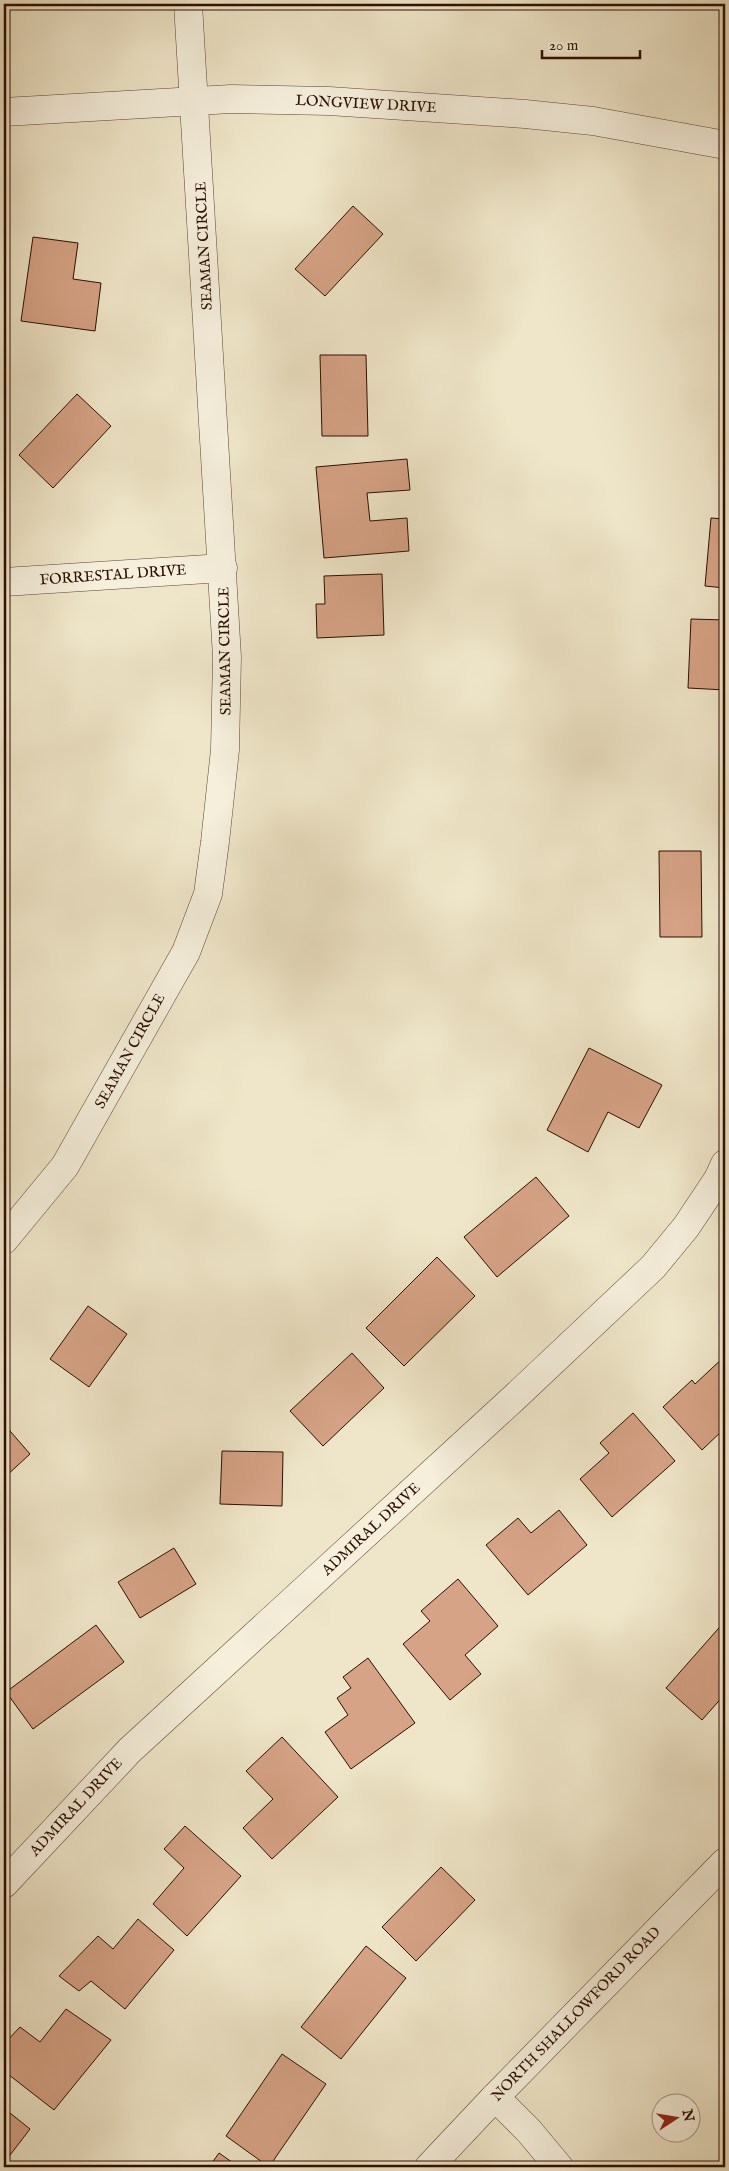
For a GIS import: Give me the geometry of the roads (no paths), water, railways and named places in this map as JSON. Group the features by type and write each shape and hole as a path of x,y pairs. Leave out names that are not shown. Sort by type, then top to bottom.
{"street":[{"name":"SEAMAN CIRCLE","path":"4,1240 64,1166 186,952 208,894 225,750 227,657 188,4"},
{"name":"LONGVIEW DRIVE","path":"4,112 231,99 329,101 525,114 592,121 725,146"},
{"name":"FORRESTAL DRIVE","path":"4,582 223,568"},
{"name":"ADMIRAL DRIVE","path":"4,1884 130,1750 515,1397 653,1267 686,1227 718,1179 725,1164"},
{"name":"NORTH SHALLOWFORD ROAD","path":"429,2167 495,2096 725,1862"},
{"path":"495,2096 529,2131 559,2167"}]}
